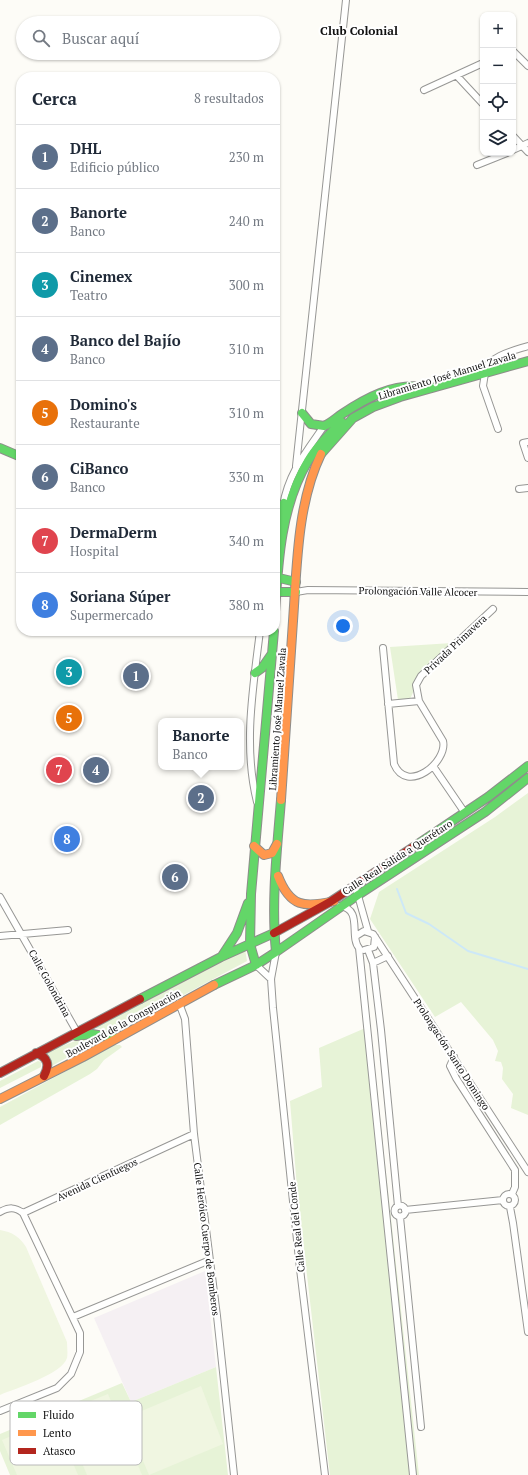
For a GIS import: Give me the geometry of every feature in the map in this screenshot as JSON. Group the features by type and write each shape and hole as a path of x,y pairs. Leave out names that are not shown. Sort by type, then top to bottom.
{"main road":[{"name":"Libramiento José Manuel Zavala","path":"276,952 274,933 276,870 296,582 309,482 322,451 353,418 373,407 400,397 528,358"},
{"name":"Libramiento José Manuel Zavala","path":"280,556 289,506 300,474 308,459 329,432 350,416 372,403 423,387 528,361"},
{"path":"302,414 312,424 324,426 354,406 381,393 413,385 423,387"},
{"path":"0,448 16,455"},
{"path":"280,510 284,503"},
{"path":"280,579 296,582"},
{"path":"280,592 296,592"},
{"name":"Libramiento José Manuel Zavala","path":"251,894 274,636"},
{"path":"255,673 262,668 272,652"},
{"name":"Calle Real Salida a Querétaro","path":"256,965 276,952 337,904 504,786 528,766"},
{"name":"Calle Real Salida a Querétaro","path":"356,891 472,821 514,791 528,778"},
{"path":"254,846 264,855 269,855 274,850 278,842"},
{"path":"276,870 285,892 295,902 310,906 337,904"},
{"path":"251,894 250,944 256,965"},
{"path":"221,957 237,933 251,894"},
{"name":"Calle Real Salida a Querétaro","path":"250,944 337,904"},
{"name":"Boulevard de la Conspiración","path":"0,1072 221,957 250,944"},
{"name":"Boulevard de la Conspiración","path":"0,1099 179,1003 256,965"},
{"path":"61,1039 92,1034 116,1038"},
{"path":"36,1053 44,1055 47,1059 48,1069 44,1076"}],"street":[{"path":"296,466 346,0"},
{"path":"516,54 528,66"},
{"path":"424,90 480,64"},
{"path":"457,76 480,101"},
{"path":"516,138 525,145 528,152"},
{"path":"478,165 500,156"},
{"path":"498,429 483,386 483,372 488,363 499,355 528,346"},
{"path":"280,527 286,490 296,466 324,426"},
{"path":"528,442 523,443 528,458"},
{"path":"519,489 528,488"},
{"path":"296,582 308,590"},
{"name":"Prolongación Valle Alcocer","path":"296,592 308,590 528,592"},
{"name":"Privada Primavera","path":"433,766 440,757 444,747 443,741 419,701 416,686 421,676 494,609"},
{"path":"258,804 251,778 249,746 259,636"},
{"path":"383,648 394,764 397,772 408,778 413,777 433,766 465,813"},
{"path":"388,704 419,701"},
{"path":"356,891 368,931 375,937 375,944 370,949"},
{"name":"Calle Golondrina","path":"0,897 77,1032"},
{"path":"337,904 350,910 356,936 356,943 359,948 413,1475"},
{"path":"0,936 68,930"},
{"path":"356,936 361,932 368,931"},
{"name":"Prolongación Santo Domingo","path":"375,937 528,1172"},
{"path":"359,948 384,949"},
{"path":"370,949 373,963 391,1119 398,1206 394,1212 400,1217 421,1427"},
{"name":"Calle Real del Conde","path":"276,952 271,979 300,1269 325,1475"},
{"path":"373,963 388,956"},
{"path":"256,965 271,979"},
{"name":"Calle Heróico Cuerpo de Bomberos","path":"179,1003 185,1019 194,1134 210,1260 234,1475"},
{"path":"454,1057 450,1066 456,1078 515,1170 515,1187 512,1194"},
{"name":"Avenida Cienfuegos","path":"23,1213 194,1134"},
{"path":"503,1200 506,1194 512,1194"},
{"path":"510,1206 515,1203 516,1200 512,1194"},
{"path":"398,1206 404,1207 405,1210 503,1200"},
{"path":"503,1200 504,1204 510,1206"},
{"path":"510,1206 528,1332"},
{"path":"0,1212 7,1208 17,1209 23,1213 80,1333 80,1352 71,1374 57,1388 25,1401"},
{"path":"400,1217 404,1215 405,1210"},
{"path":"73,1317 210,1260"},
{"path":"0,1411 10,1407"}],"shaded area":[{"path":"205,1271 216,1367 131,1401 94,1318"}],"green space":[{"path":"452,643 423,671 410,699 398,700 390,647"},
{"path":"528,793 528,1115 511,1108 513,1094 502,1079 503,1068 501,1062 495,1061 498,1051 493,1040 461,1002 435,1017 370,919 379,892 495,817"},
{"path":"245,949 247,961 111,1034 95,1028"},
{"path":"370,1026 419,1475 330,1475 297,1188 290,1101 322,1087 319,1048"},
{"path":"104,1037 50,1067 44,1053 83,1038"},
{"path":"114,1045 120,1045 122,1047 104,1060 97,1069 90,1074 0,1125 0,1107"},
{"path":"38,1061 41,1062 41,1067 0,1088 0,1081"},
{"path":"0,1230 15,1236 21,1240 26,1247 67,1342 67,1358 56,1370 47,1375 0,1395"},
{"path":"216,1367 228,1475 10,1475 0,1451 0,1434 10,1430 10,1465 142,1465 142,1401 133,1401"},
{"path":"122,1383 131,1401 79,1401"},
{"path":"201,1386 223,1444 149,1475 142,1458 142,1411"},
{"path":"108,1394 111,1401 91,1401"},
{"path":"10,1437 10,1459 2,1440"},
{"path":"13,1465 74,1465 78,1475 17,1475"},
{"path":"83,1465 138,1465 142,1475 87,1475"}],"waterway":[{"path":"397,889 406,913 429,924 468,951 528,969"}],"traffic: fast":[{"path":"321,454 353,418 373,407 400,397 528,361"},
{"path":"302,413 311,424 324,426 361,402 380,393 401,387 423,387"},
{"path":"280,554 286,515 299,478 315,450 342,422"},
{"path":"0,448 16,455"},
{"path":"280,510 284,503"},
{"path":"280,578 296,582"},
{"path":"280,592 296,592"},
{"path":"256,965 250,944 251,894 274,636"},
{"path":"255,673 262,668 271,655"},
{"path":"415,846 488,797 528,766"},
{"path":"276,952 358,895 485,812 528,778"},
{"path":"214,985 256,965 276,952 274,895 281,800"},
{"path":"222,956 237,933 248,903"},
{"path":"140,999 221,957 274,933"},
{"path":"76,1036 92,1034 116,1038"}],"traffic: slow":[{"path":"281,800 297,557 307,493 321,454"},
{"path":"254,846 264,855 272,853 277,844"},
{"path":"278,876 288,894 299,903 314,904 334,901"},
{"path":"0,1099 83,1057 214,985"}],"traffic: jam":[{"path":"274,933 330,902 415,846"},
{"path":"0,1073 140,999"},
{"path":"36,1053 43,1057 47,1062 47,1068 44,1076"}],"place":[{"name":"Cinemex","path":"69,672"},
{"name":"DHL","path":"136,676"},
{"name":"Domino's","path":"69,718"},
{"name":"DermaDerm","path":"59,770"},
{"name":"Banco del Bajío","path":"96,770"},
{"name":"Banorte","path":"201,798"},
{"name":"Soriana Súper","path":"67,839"},
{"name":"CiBanco","path":"175,877"}],"district":[{"name":"Club Colonial","path":"359,31"}]}
